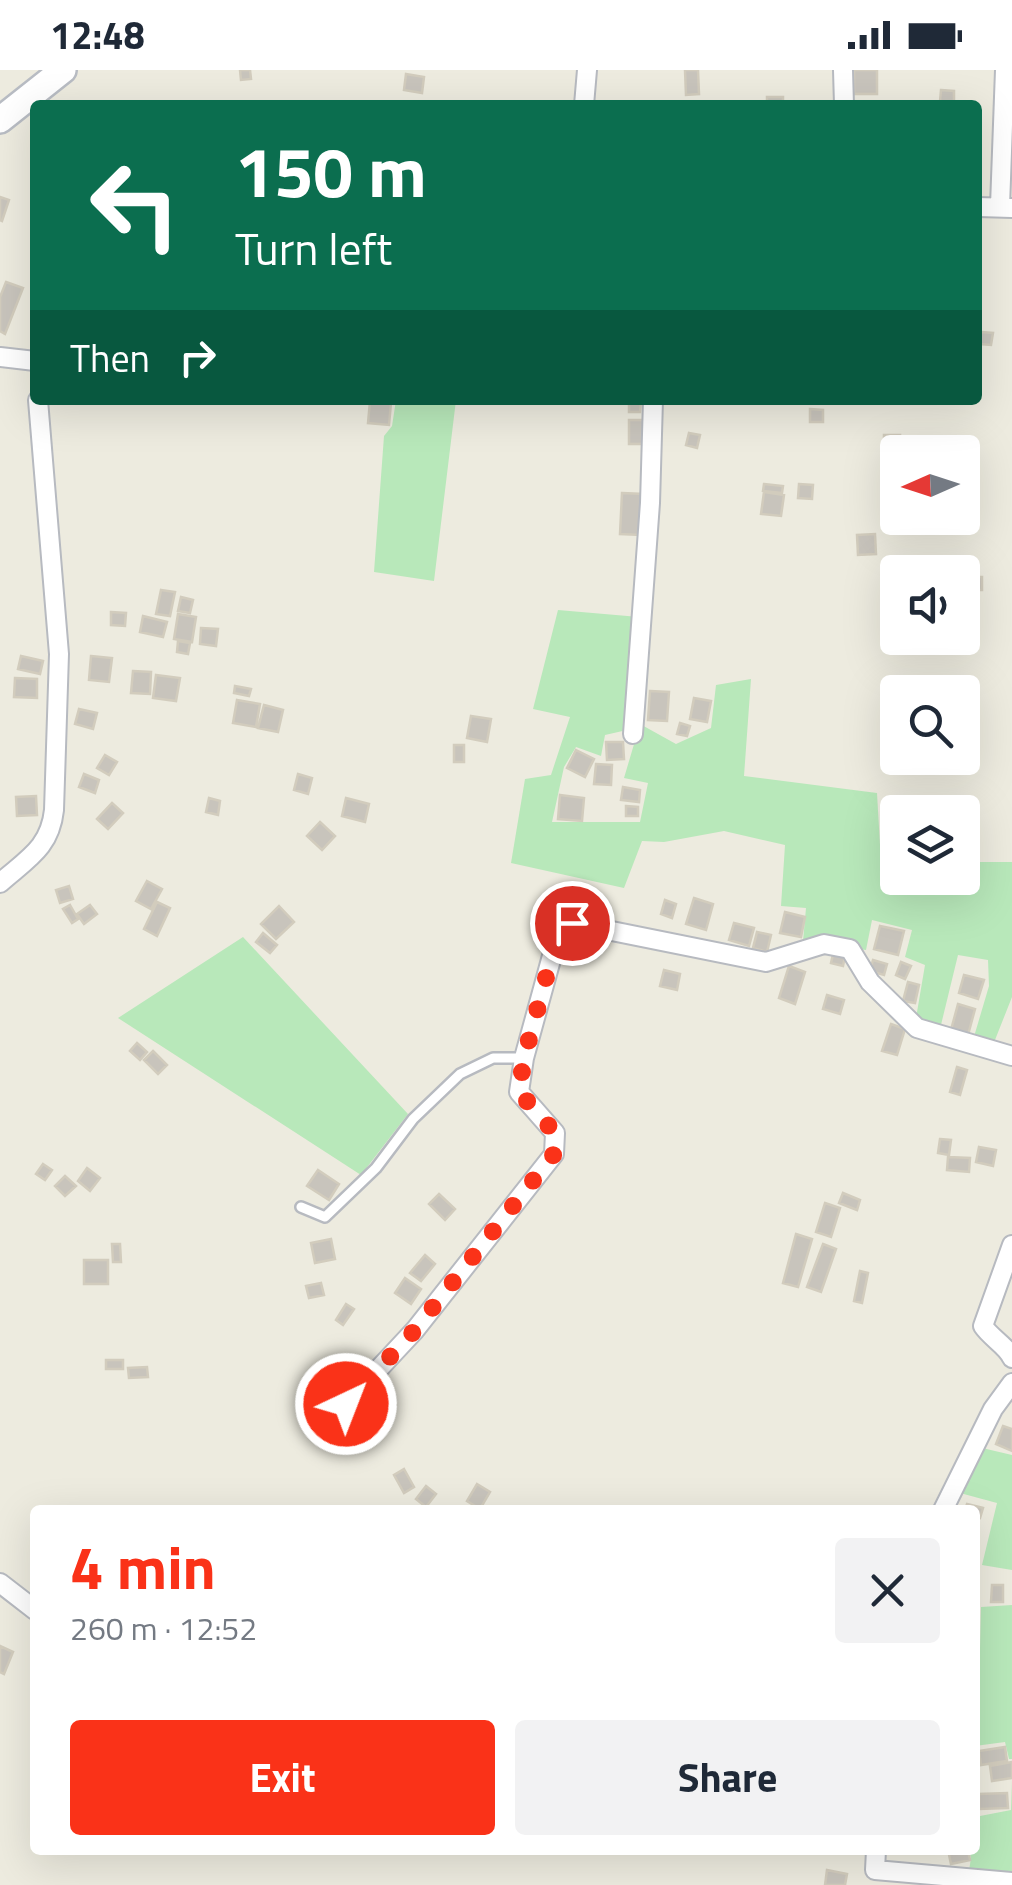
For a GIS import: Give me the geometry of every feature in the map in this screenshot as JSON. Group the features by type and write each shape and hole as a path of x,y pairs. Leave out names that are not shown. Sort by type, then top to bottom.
{"street":[{"path":"0,120 64,70"},
{"path":"584,100 587,70"},
{"path":"842,70 844,100"},
{"path":"1006,70 1006,207"},
{"path":"0,357 30,365"},
{"path":"0,883 44,845 52,832 54,810 59,654 38,405"},
{"path":"633,734 654,405"},
{"path":"346,1404 415,1330 554,1154 555,1133 519,1092 524,1058 558,934 572,923 766,962 824,944 850,949 870,982 917,1028 1012,1056"},
{"path":"1012,1246 984,1326 1012,1358"},
{"path":"947,1505 993,1408 1012,1383"},
{"path":"0,1582 30,1606"},
{"path":"877,1878 1012,1882"}],"lane":[{"path":"300,1208 325,1216 376,1168 413,1119 460,1074 493,1058 524,1058"}],"green space":[{"path":"395,405 455,405 434,581 374,572 384,436 392,426"},
{"path":"558,610 639,617 627,730 605,735 601,756 576,747 564,767 552,822 640,822 648,783 624,778 640,724 676,744 711,728 716,685 751,679 744,776 877,793 880,895 980,895 980,862 1012,862 1012,997 993,1045 973,1040 989,986 988,960 958,955 940,1029 916,1018 925,965 905,957 912,930 872,920 866,950 803,941 806,908 781,906 785,845 724,831 664,842 642,841 624,888 511,863 525,779 551,775 570,717 533,709"},
{"path":"243,937 408,1114 361,1175 118,1018"},
{"path":"978,1447 1012,1455 1012,1570 982,1565 997,1503 960,1493"},
{"path":"1012,1605 1012,1759 1005,1742 980,1745 981,1607"},
{"path":"1012,1780 1012,1879 968,1877 970,1855 980,1855 980,1816 1011,1810"}],"building":[{"path":"240,70 250,70 251,79 241,80"},
{"path":"685,70 698,70 699,94 686,95"},
{"path":"854,70 877,70 877,94 854,94"},
{"path":"406,74 424,77 422,93 404,90"},
{"path":"941,90 954,91 954,100 940,100"},
{"path":"0,197 9,200 2,221 0,220"},
{"path":"6,282 23,288 5,334 0,331 0,297"},
{"path":"982,332 993,333 991,345 982,344"},
{"path":"370,405 391,405 389,425 368,423"},
{"path":"629,405 641,405 640,412 629,412"},
{"path":"810,409 823,410 823,422 810,422"},
{"path":"629,420 648,420 648,444 629,444"},
{"path":"689,433 700,435 697,448 686,445"},
{"path":"764,484 783,486 782,493 763,491"},
{"path":"799,484 813,485 812,499 798,498"},
{"path":"764,492 784,495 781,516 761,514"},
{"path":"622,493 644,494 641,535 620,534"},
{"path":"875,534 876,554 858,555 857,535"},
{"path":"161,590 175,592 170,616 156,614"},
{"path":"181,597 193,600 190,613 178,611"},
{"path":"111,612 126,613 125,626 111,625"},
{"path":"178,614 196,617 192,642 174,639"},
{"path":"143,616 167,622 163,637 140,632"},
{"path":"201,628 218,629 216,646 200,644"},
{"path":"178,641 190,643 188,654 177,652"},
{"path":"21,656 43,661 40,674 18,669"},
{"path":"91,656 112,658 109,682 89,680"},
{"path":"133,671 151,672 150,694 131,693"},
{"path":"156,675 180,678 176,701 153,698"},
{"path":"15,678 37,679 37,698 14,697"},
{"path":"235,686 251,689 249,696 234,693"},
{"path":"650,691 669,692 667,721 648,720"},
{"path":"694,698 711,701 707,722 690,719"},
{"path":"237,700 260,704 256,727 233,723"},
{"path":"264,705 283,710 278,732 258,728"},
{"path":"79,709 97,713 93,729 75,724"},
{"path":"471,716 491,719 487,742 467,738"},
{"path":"680,723 690,726 687,736 677,734"},
{"path":"606,742 623,742 624,759 607,760"},
{"path":"454,745 464,745 464,762 454,762"},
{"path":"576,750 594,759 585,777 567,768"},
{"path":"105,755 117,762 109,775 97,768"},
{"path":"596,764 612,765 611,785 594,784"},
{"path":"84,774 99,780 95,793 79,787"},
{"path":"298,774 312,778 308,794 294,790"},
{"path":"623,787 640,790 639,802 621,800"},
{"path":"560,795 584,798 582,821 558,819"},
{"path":"36,796 37,815 17,816 16,797"},
{"path":"209,798 220,801 218,815 206,812"},
{"path":"346,798 369,804 365,822 342,816"},
{"path":"112,803 123,813 108,829 97,819"},
{"path":"626,806 638,807 638,816 626,816"},
{"path":"320,822 335,836 322,850 307,836"},
{"path":"147,881 162,889 151,909 136,901"},
{"path":"69,886 73,899 60,903 56,890"},
{"path":"694,898 713,904 706,930 686,924"},
{"path":"665,900 676,904 672,918 661,914"},
{"path":"157,902 170,908 157,936 144,929"},
{"path":"70,905 78,919 72,923 63,909"},
{"path":"90,905 97,914 84,924 77,914"},
{"path":"279,906 294,922 276,939 261,924"},
{"path":"785,912 805,917 801,937 780,933"},
{"path":"734,923 754,928 749,946 729,940"},
{"path":"880,926 904,931 898,955 874,949"},
{"path":"757,932 771,935 767,952 753,948"},
{"path":"263,933 277,945 270,953 256,942"},
{"path":"833,954 845,956 843,966 831,963"},
{"path":"873,960 887,964 884,975 870,971"},
{"path":"901,962 911,966 905,979 896,975"},
{"path":"789,966 805,972 795,1004 779,998"},
{"path":"664,970 680,974 677,990 660,986"},
{"path":"964,975 984,980 978,999 959,993"},
{"path":"908,982 919,985 915,1003 903,1001"},
{"path":"827,995 844,1000 840,1014 823,1009"},
{"path":"958,1004 975,1009 968,1035 951,1030"},
{"path":"891,1024 905,1029 897,1055 882,1051"},
{"path":"137,1043 147,1052 140,1060 130,1051"},
{"path":"153,1051 167,1065 158,1074 144,1060"},
{"path":"957,1067 967,1070 960,1095 950,1092"},
{"path":"940,1139 951,1140 949,1155 938,1153"},
{"path":"979,1147 996,1150 993,1166 976,1162"},
{"path":"948,1157 970,1158 969,1172 947,1170"},
{"path":"43,1164 52,1170 45,1180 36,1174"},
{"path":"87,1168 100,1178 90,1191 78,1181"},
{"path":"318,1170 339,1184 329,1200 307,1186"},
{"path":"65,1176 76,1186 65,1196 55,1186"},
{"path":"843,1193 860,1200 857,1210 839,1203"},
{"path":"439,1194 455,1209 445,1220 429,1204"},
{"path":"825,1203 840,1208 831,1237 816,1232"},
{"path":"796,1234 812,1239 798,1287 783,1283"},
{"path":"331,1239 335,1259 315,1263 311,1243"},
{"path":"112,1244 120,1244 121,1262 113,1262"},
{"path":"823,1244 836,1249 821,1292 807,1287"},
{"path":"425,1255 435,1264 421,1281 410,1273"},
{"path":"84,1260 108,1260 108,1284 84,1284"},
{"path":"860,1271 868,1273 862,1303 854,1301"},
{"path":"405,1278 421,1289 411,1304 395,1293"},
{"path":"321,1283 324,1295 309,1298 306,1286"},
{"path":"346,1304 354,1309 343,1325 336,1320"},
{"path":"106,1360 123,1360 123,1369 106,1369"},
{"path":"147,1367 148,1377 129,1378 128,1368"},
{"path":"385,1397 396,1405 386,1420 375,1413"},
{"path":"1003,1426 1012,1429 1012,1451 996,1444"},
{"path":"404,1469 414,1487 404,1493 394,1475"},
{"path":"477,1484 490,1492 482,1505 467,1501"},
{"path":"426,1486 436,1494 428,1505 416,1499"},
{"path":"992,1585 1003,1585 1003,1602 991,1602"},
{"path":"0,1646 13,1652 4,1674 0,1672"},
{"path":"1005,1747 1007,1761 981,1765 980,1751"},
{"path":"1012,1762 1012,1778 992,1781 990,1766"},
{"path":"1007,1793 1008,1808 980,1809 980,1794"},
{"path":"949,1855 969,1855 970,1860 951,1864"},
{"path":"827,1870 847,1874 845,1885 825,1885"}],"route":[{"path":"346,1404 415,1330 554,1154 555,1133 519,1092 524,1058 558,934 572,923"}]}
